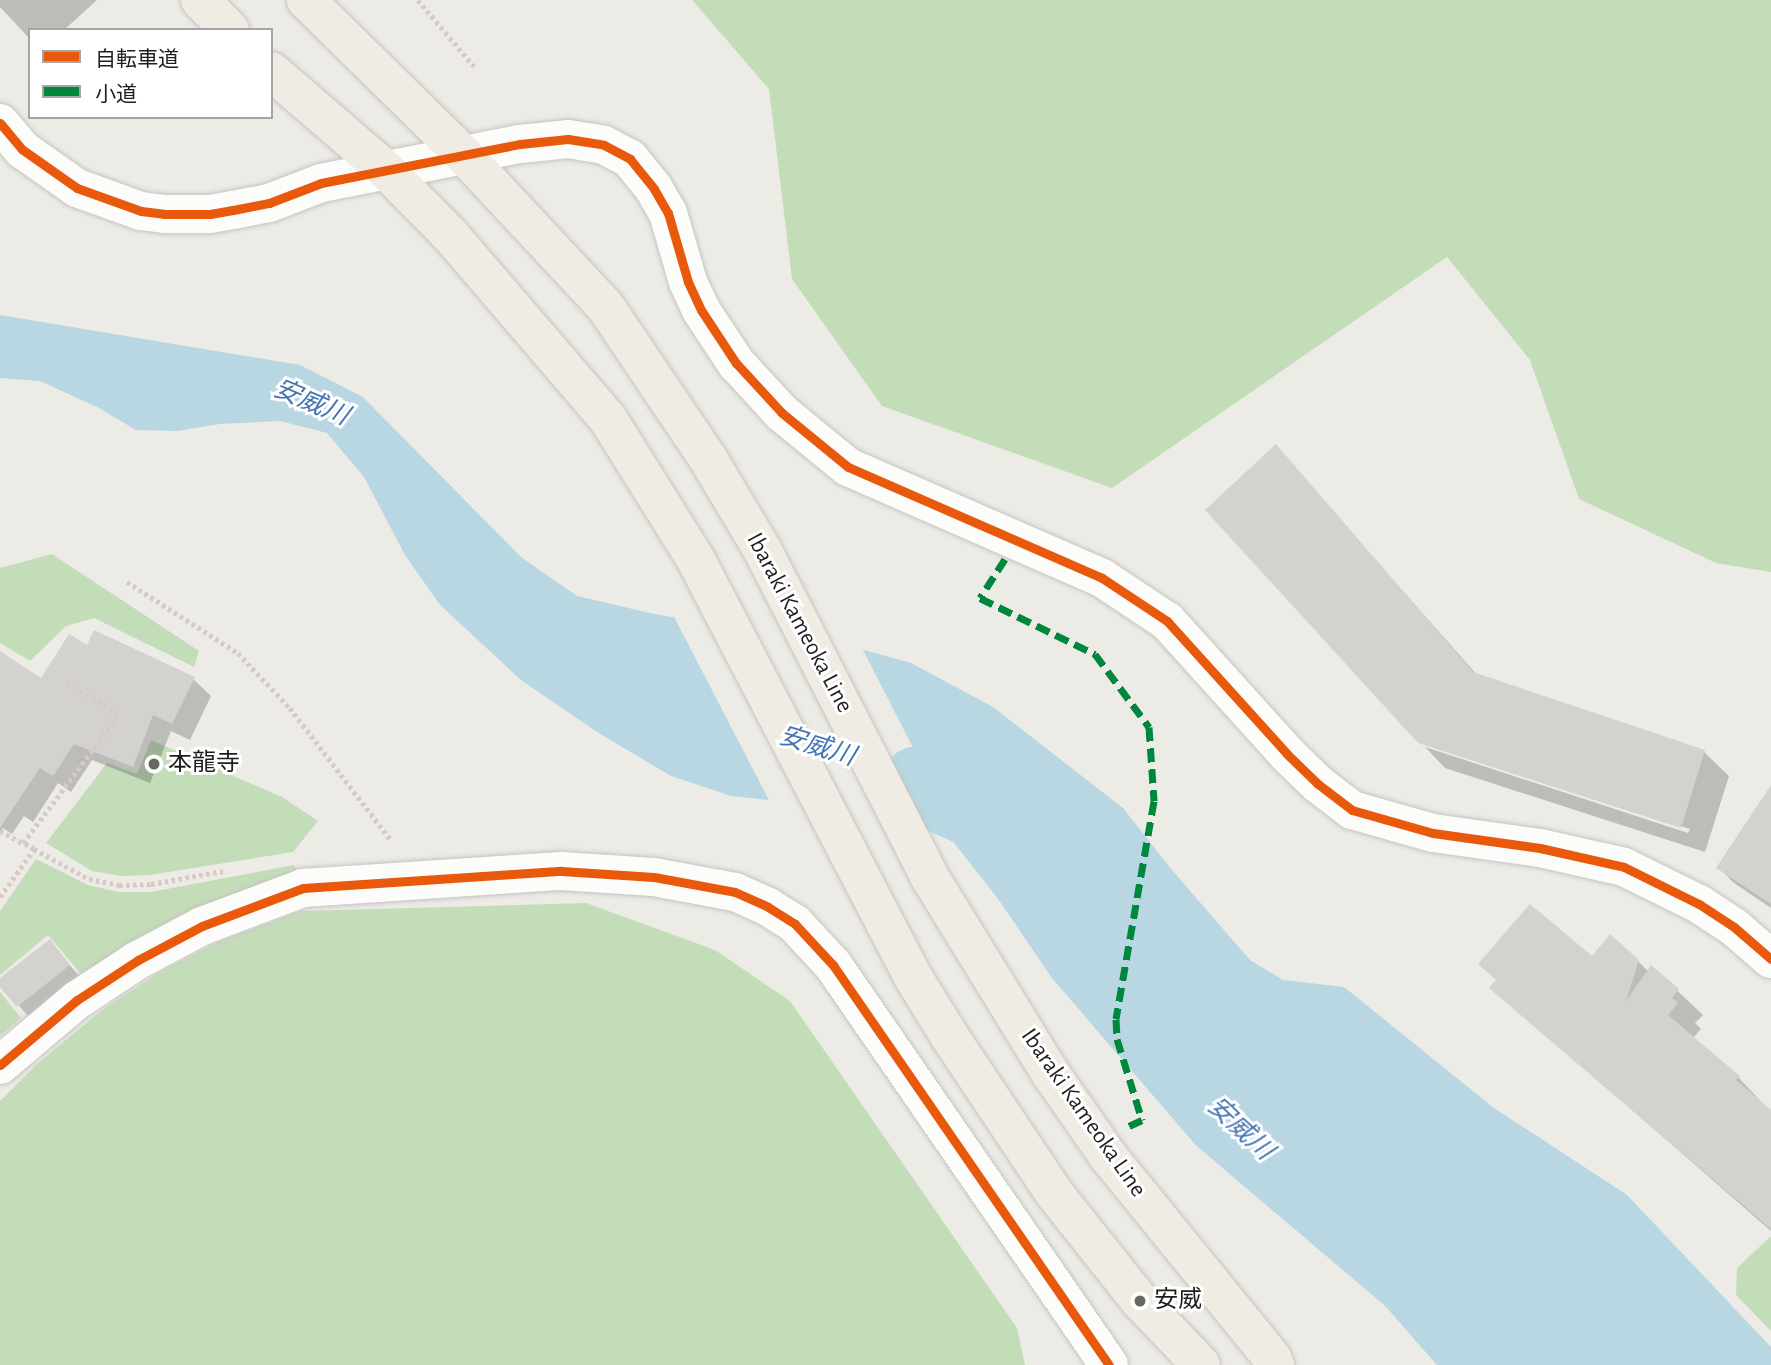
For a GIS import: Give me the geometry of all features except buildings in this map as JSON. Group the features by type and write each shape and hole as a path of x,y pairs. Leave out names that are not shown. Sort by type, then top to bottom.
{"main road":[{"path":"200,0 228,28"},
{"name":"Ibaraki Kameoka Line","path":"306,0 464,155 605,306 708,457 763,551 929,876 1051,1074 1108,1156 1272,1357 1275,1365"},
{"path":"273,73 387,171 491,280 608,419 696,560 919,987 1054,1193 1140,1301 1201,1365"}],"street":[{"path":"0,123 23,150 57,176 98,198 141,211 210,214 269,203 321,183 464,155 568,139 604,145 630,159 654,188 668,213 688,282 718,338 782,413 848,467 1102,578 1167,621 1287,754 1318,784 1352,810 1433,833 1540,848 1624,867 1699,905 1734,927 1771,959"},
{"path":"0,1065 49,1021 107,979 202,926 303,888 561,871 654,877 735,892 768,907 795,924 833,965 1109,1365"}],"path":[{"path":"418,0 474,66"},
{"path":"127,582 238,653 290,708 421,879"},
{"path":"23,844 118,714 65,683"},
{"path":"0,831 89,879 119,885 151,884 230,870"},
{"path":"0,897 34,849"}],"green space":[{"path":"692,0 1771,0 1771,572 1716,563 1579,499 1530,360 1447,257 1112,488 882,406 792,279 769,89"},
{"path":"52,554 199,651 194,667 94,618 66,626 30,661 0,643 0,568"},
{"path":"151,740 282,797 318,821 293,852 150,875 121,876 92,871 46,843 107,763 137,774"},
{"path":"36,859 88,885 118,892 151,892 294,865 297,871 82,975 48,935 0,975 0,911"},
{"path":"586,903 715,950 790,1001 1017,1328 1025,1365 0,1365 0,1101 37,1064 102,1010 160,972 218,942 301,911"},
{"path":"0,992 21,1018 0,1036"},
{"path":"1771,1236 1771,1331 1736,1295 1737,1268"}],"water":[{"path":"0,315 300,365 363,397 521,557 577,596 654,614 861,649 911,663 993,707 1123,808 1172,870 1250,960 1283,980 1344,987 1494,1108 1627,1195 1771,1347 1771,1365 1437,1365 1372,1291 1298,1190 1146,1009 1057,893 1007,845 943,811 833,807 731,796 671,776 597,732 521,680 440,605 405,555 364,477 327,433 280,421 220,424 177,431 136,430 99,408 40,381 0,378"}],"pier":[{"path":"672,613 861,646 949,818 942,815 832,811 771,804"}],"waterway":[{"name":"安威川","path":"918,784 977,810 1029,876 1082,954 1222,1117 1514,1365"}],"marked path":[{"path":"1005,559 980,598 1095,654 1149,727 1154,801 1116,1019 1117,1039 1142,1120 1125,1128"}],"cycle path":[{"path":"0,123 23,150 77,188 141,211 164,214 210,214 269,203 321,183 520,144 568,139 604,145 630,159 654,189 668,213 688,282 701,310 736,363 782,413 848,467 1102,578 1167,621 1287,754 1318,784 1352,810 1433,833 1540,848 1624,867 1699,904 1734,927 1771,959"},
{"path":"0,1065 77,1000 138,960 202,926 303,888 561,871 654,877 735,892 768,907 795,924 833,965 1109,1365"}],"place":[{"name":"本龍寺","path":"154,764"},
{"name":"安威","path":"1140,1301"}]}
